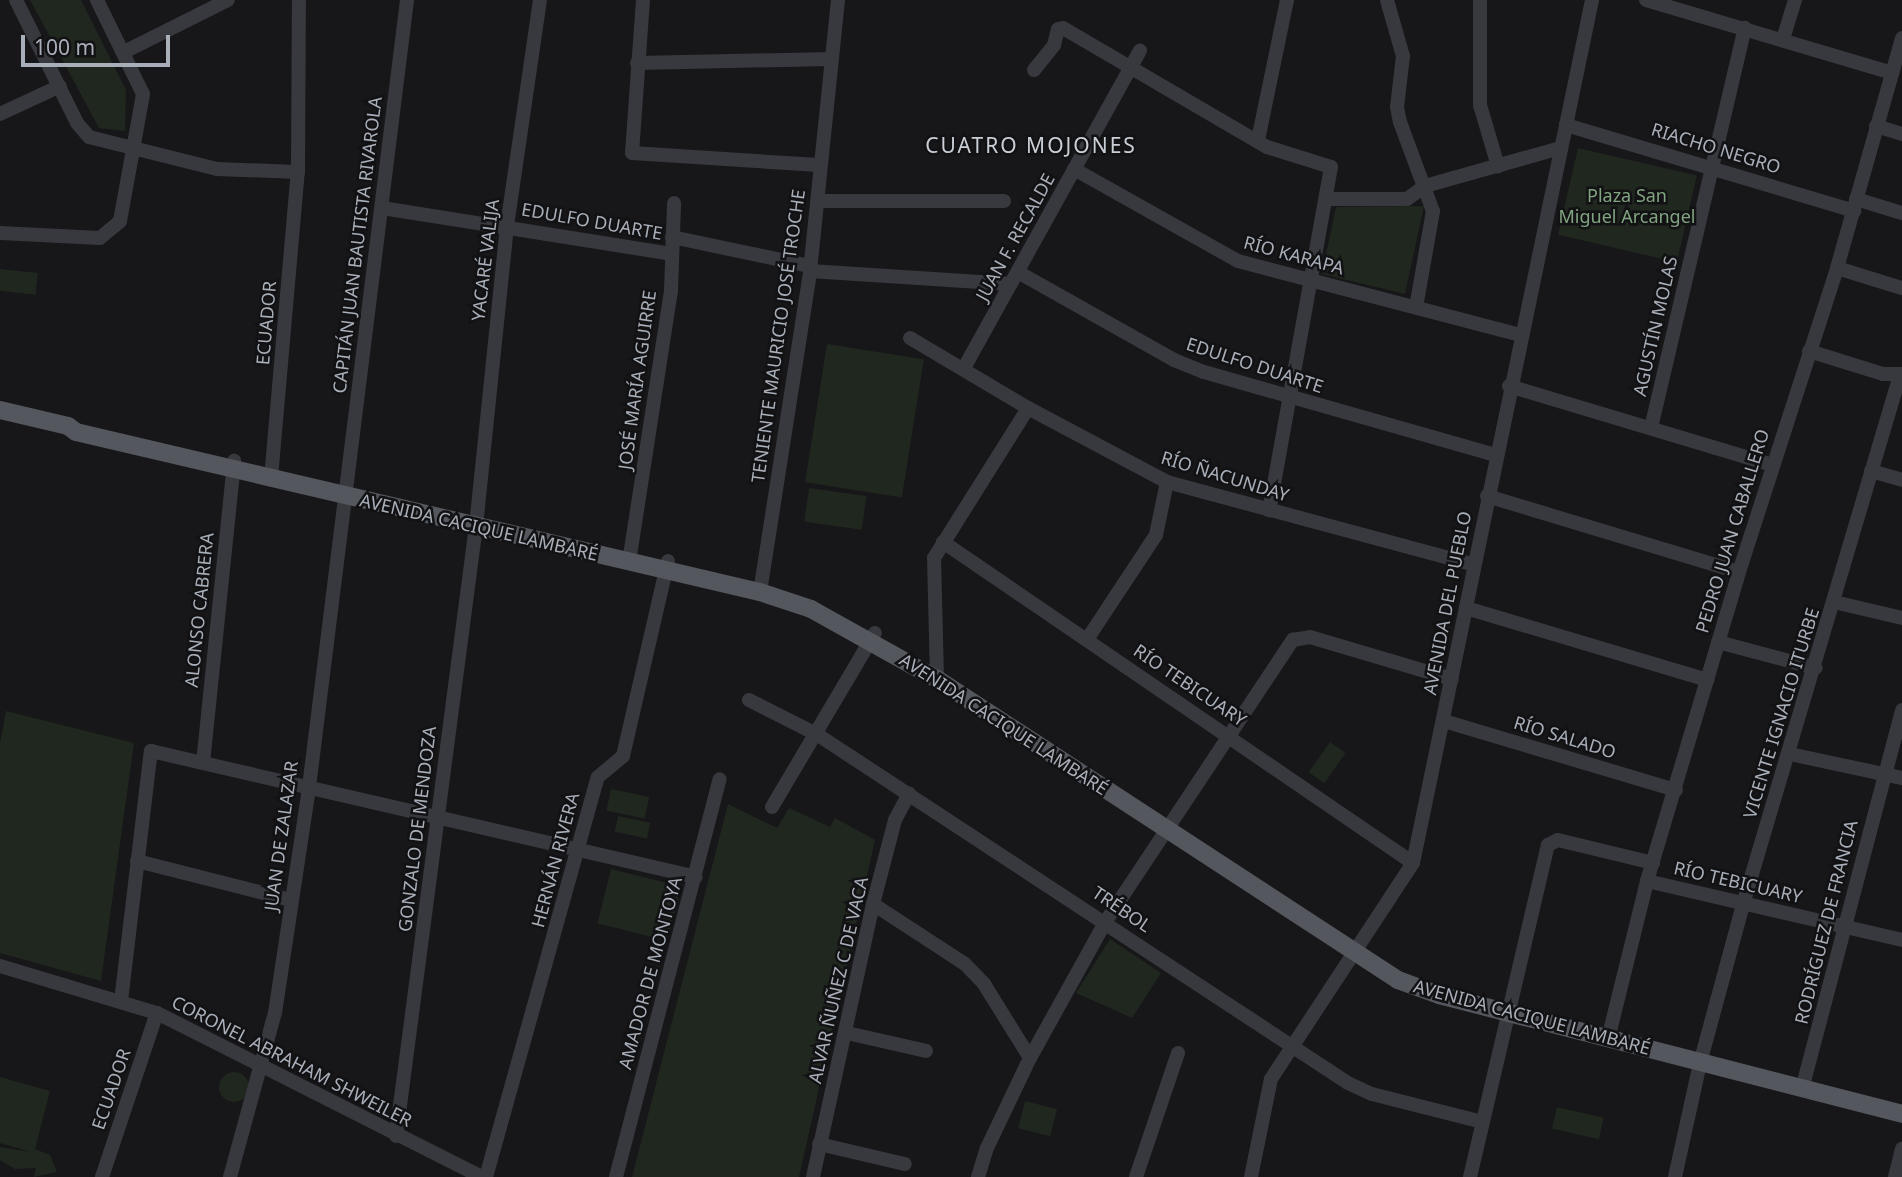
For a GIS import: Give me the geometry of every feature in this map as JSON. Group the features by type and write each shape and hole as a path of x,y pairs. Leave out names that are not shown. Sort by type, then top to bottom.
{"main road":[{"name":"AVENIDA CACIQUE LAMBARÉ","path":"0,410 68,426 77,424 234,465 761,588 873,636 943,678 1357,951 1420,989 1804,1084 1902,1105"},
{"name":"AVENIDA CACIQUE LAMBARÉ","path":"1804,1084 1902,1114"}],"street":[{"path":"16,0 83,132 135,149 217,169 298,172"},
{"path":"0,233 100,238 120,221 143,94 97,0"},
{"path":"124,52 228,0"},
{"name":"ECUADOR","path":"272,474 298,172 299,0"},
{"name":"CAPITÁN JUAN BAUTISTA RIVAROLA","path":"346,491 407,0"},
{"name":"YACARÉ VALIJA","path":"476,521 507,226 540,0"},
{"path":"643,0 631,149 635,156 819,165"},
{"name":"TENIENTE MAURICIO JOSÉ TROCHE","path":"761,588 810,268 838,0"},
{"path":"1258,140 1287,0"},
{"path":"1387,0 1403,56 1397,107 1417,176 1425,186 1433,211 1416,307"},
{"path":"1480,0 1480,105 1499,166"},
{"name":"AVENIDA DEL PUEBLO","path":"1251,1177 1271,1079 1290,1046 1357,951 1413,863 1444,721 1509,386 1592,0"},
{"path":"1646,0 1783,39 1896,67"},
{"path":"1702,15 1706,0"},
{"path":"1783,39 1795,0"},
{"path":"1034,69 1054,45 1060,28 1278,151 1332,167 1269,510"},
{"name":"AGUSTÍN MOLAS","path":"1651,428 1710,166 1745,28"},
{"name":"PEDRO JUAN CABALLERO","path":"1609,1034 1647,881 1739,572 1837,268 1876,126 1896,67 1902,38"},
{"name":"JUAN F. RECALDE","path":"964,368 1140,51"},
{"path":"637,63 830,59"},
{"path":"0,114 60,86"},
{"name":"RIACHO NEGRO","path":"1566,125 1855,205 1902,213"},
{"path":"1876,126 1902,134"},
{"path":"1328,199 1407,199 1425,186 1560,148"},
{"name":"RÍO KARAPA","path":"1074,169 1238,261 1520,335"},
{"path":"818,201 1004,201"},
{"name":"JOSÉ MARÍA AGUIRRE","path":"629,557 671,291 674,203"},
{"name":"EDULFO DUARTE","path":"382,208 671,254"},
{"name":"EDULFO DUARTE","path":"672,237 810,268 1015,278 1174,360 1290,398 1495,455"},
{"path":"1837,268 1902,288"},
{"name":"RÍO ÑACUNDAY","path":"909,338 1028,408 1167,482 1474,565"},
{"path":"1809,351 1901,375"},
{"name":"VICENTE IGNACIO ITURBE","path":"1675,1177 1701,1058 1744,901 1816,668 1901,375"},
{"path":"1509,386 1773,465"},
{"path":"943,678 933,567 943,542 1028,408"},
{"name":"ALONSO CABRERA","path":"203,763 234,465"},
{"path":"1871,471 1902,480"},
{"path":"1088,638 1156,534 1167,482"},
{"name":"JUAN DE ZALAZAR","path":"230,1177 263,1066 309,787 346,491"},
{"path":"1487,496 1739,572"},
{"name":"GONZALO DE MENDOZA","path":"396,1136 476,521"},
{"name":"RÍO TEBICUARY","path":"943,542 1229,734 1413,863"},
{"name":"HERNÁN RIVERA","path":"484,1177 598,776 623,756 667,566"},
{"path":"1834,602 1902,618"},
{"path":"1466,608 1707,680"},
{"path":"772,807 818,735 873,636"},
{"path":"978,1177 986,1148 1030,1058 1106,921 1293,640 1301,637 1452,679"},
{"path":"1718,642 1816,668"},
{"name":"TRÉBOL","path":"749,700 818,735 1106,921 1290,1046 1372,1094 1483,1122"},
{"name":"RODRÍGUEZ DE FRANCIA","path":"1804,1084 1846,927 1883,772 1902,710"},
{"name":"RÍO SALADO","path":"1444,721 1676,790"},
{"path":"121,1001 150,751 696,877"},
{"path":"1790,754 1902,778"},
{"name":"AMADOR DE MONTOYA","path":"616,1177 720,779"},
{"name":"ALVAR ÑUÑEZ C DE VACA","path":"813,1177 847,1033 873,904 895,820 909,794"},
{"name":"RÍO TEBICUARY","path":"1512,1010 1548,845 1558,840 1653,863"},
{"path":"137,861 291,900"},
{"name":"RÍO TEBICUARY","path":"1647,881 1744,901 1902,940"},
{"path":"873,904 965,964 984,984 1030,1058"},
{"name":"CORONEL ABRAHAM SHWEILER","path":"0,966 157,1013 396,1136 484,1177"},
{"path":"1470,1177 1512,1010"},
{"name":"ECUADOR","path":"102,1177 157,1013"},
{"path":"847,1033 926,1051"},
{"path":"1136,1177 1178,1054"},
{"path":"819,1144 905,1164"},
{"path":"1895,1177 1902,1149"}],"green space":[{"path":"30,0 81,0 126,90 125,131 99,128"},
{"name":"Plaza San Miguel Arcangel","path":"1578,148 1697,175 1677,262 1558,235"},
{"path":"1424,206 1405,294 1322,274 1336,207"},
{"path":"0,269 38,273 35,295 0,291"},
{"path":"827,344 924,359 902,498 805,482"},
{"path":"809,488 866,496 862,530 804,522"},
{"path":"6,711 134,743 101,981 0,953 0,743"},
{"path":"1330,742 1346,753 1324,783 1309,772"},
{"path":"611,789 649,797 645,819 606,811"},
{"path":"728,804 777,828 789,808 830,827 835,818 875,840 799,1177 632,1177"},
{"path":"618,816 650,823 647,839 615,832"},
{"path":"611,869 681,886 667,941 597,923"},
{"path":"1110,939 1161,973 1132,1018 1076,993"},
{"path":"234,1072 245,1076 249,1087 245,1098 234,1102 223,1098 219,1087 223,1076"},
{"path":"0,1077 50,1091 35,1149 50,1155 57,1172 34,1177 36,1168 15,1169 0,1160 0,1147 31,1152 0,1143"},
{"path":"1025,1101 1057,1109 1050,1136 1018,1128"},
{"path":"1557,1107 1604,1118 1599,1139 1552,1128"}],"district":[{"name":"CUATRO MOJONES","path":"1031,145"}]}
